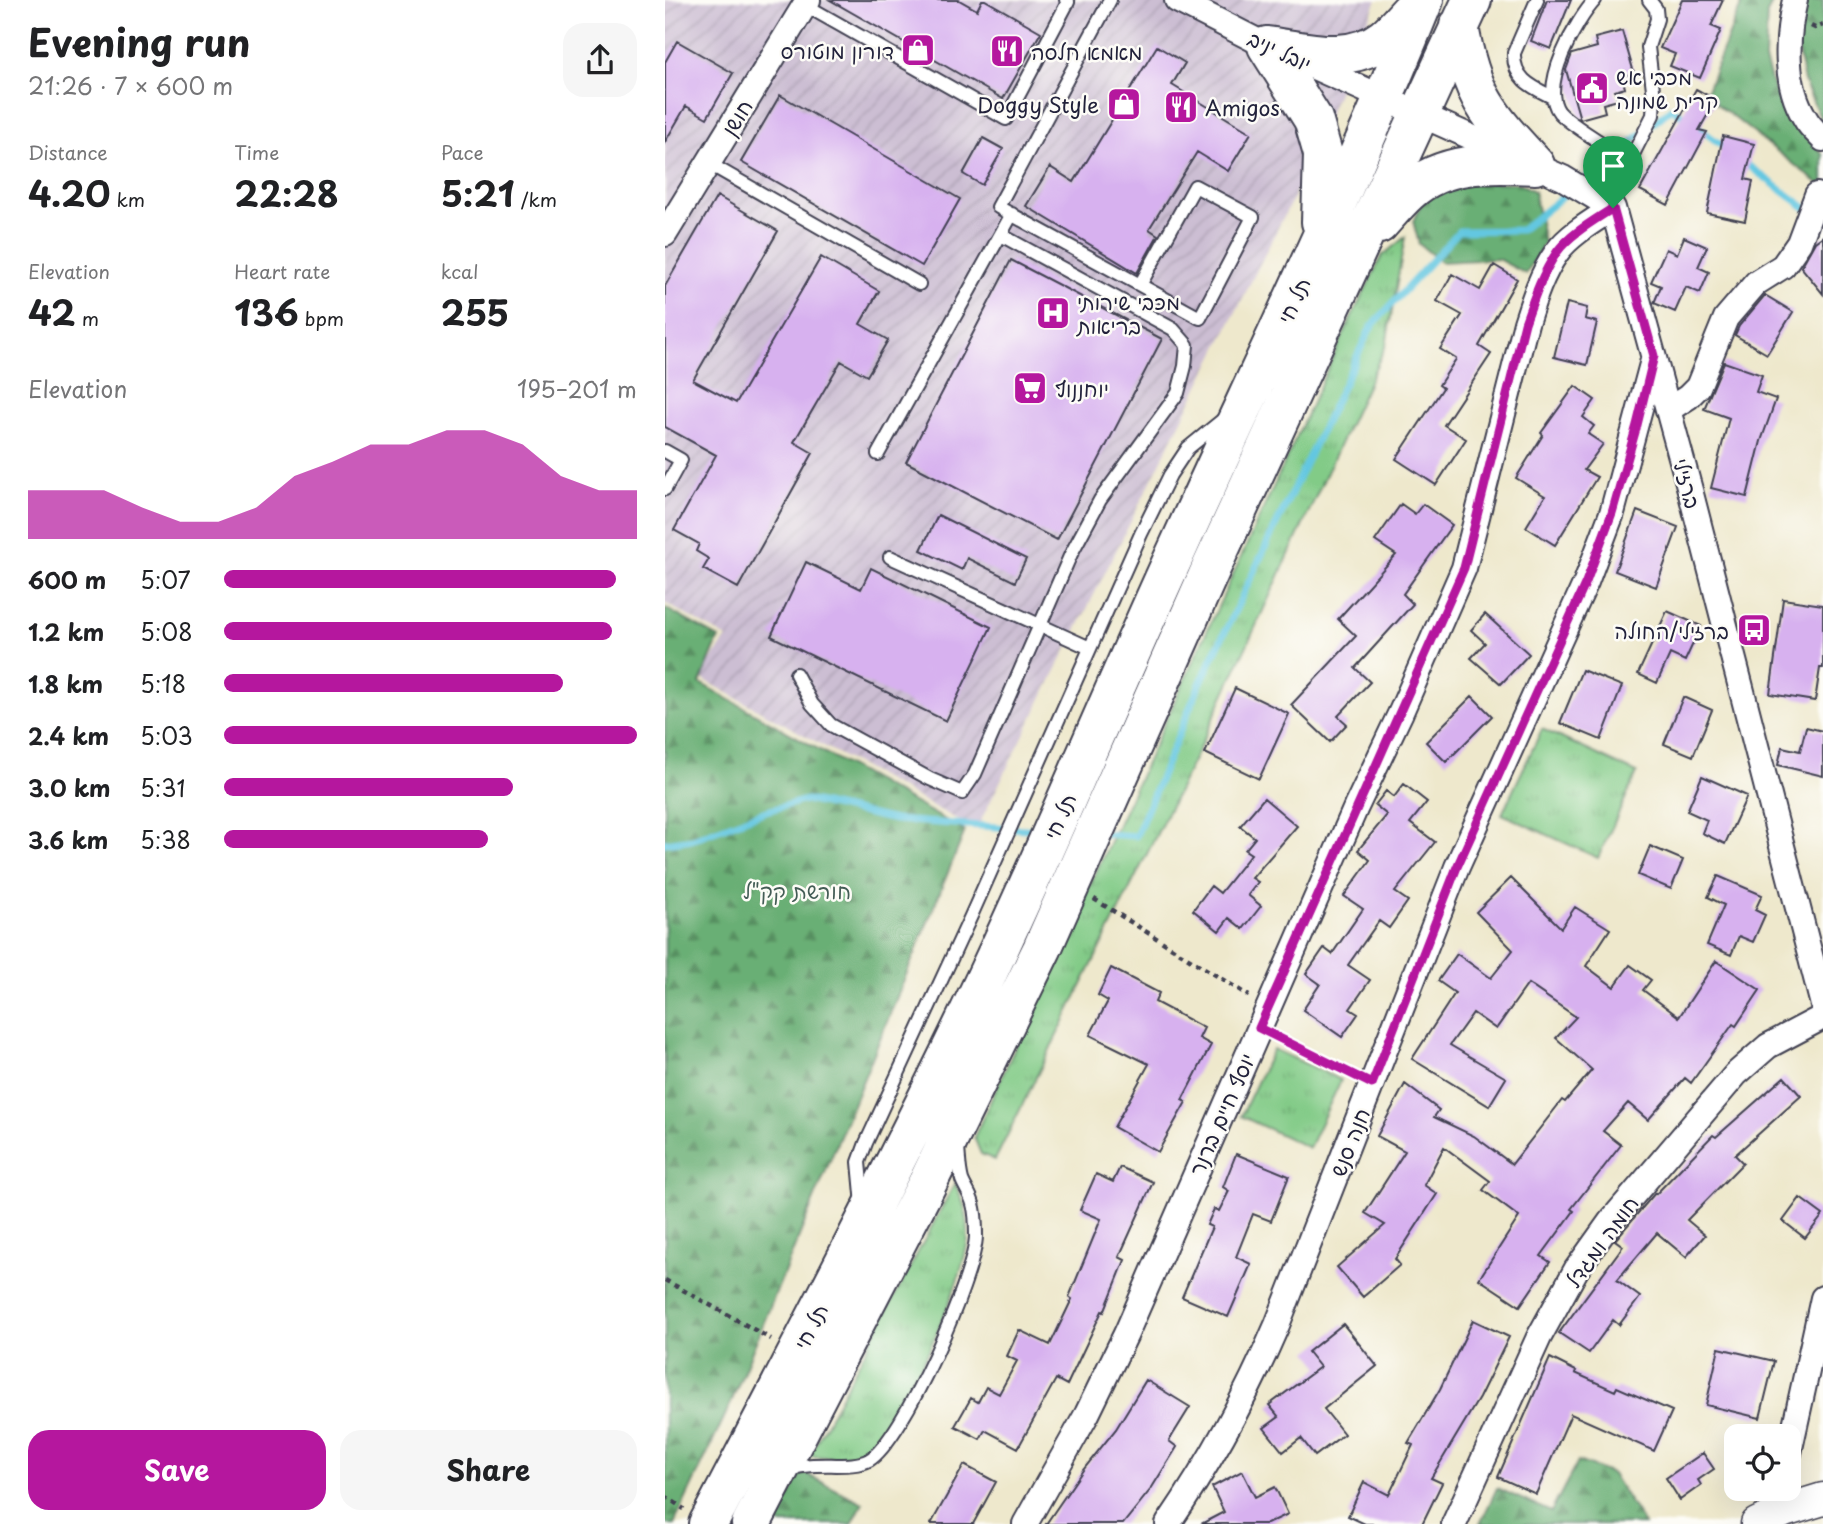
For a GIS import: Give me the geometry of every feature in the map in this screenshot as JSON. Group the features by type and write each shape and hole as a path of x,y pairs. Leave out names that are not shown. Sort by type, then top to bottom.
{"highway":[{"path":"1267,46 1333,55 1357,53 1383,39 1422,0"},
{"name":"תל חי","path":"708,1524 865,1220 1007,933 1177,550 1385,97 1422,0"},
{"path":"1465,13 1465,60 1473,84 1484,107 1535,165"},
{"name":"תל חי","path":"751,1524 955,1127 1070,884 1465,13"},
{"path":"1267,46 1313,119 1323,154 1320,242"},
{"path":"1362,242 1411,190 1433,176 1460,166 1488,162 1535,165"}],"street":[{"name":"יובל יניב","path":"1177,0 1267,46 1385,97"},
{"path":"1795,0 1788,43 1791,83 1805,118 1823,139"},
{"name":"חושן","path":"665,234 806,3"},
{"path":"1385,97 1563,178 1613,208"},
{"path":"1668,410 1698,387 1726,318 1756,283 1783,266 1799,243 1817,195"},
{"name":"ברזילי","path":"1613,208 1823,1006"},
{"name":"יוסף חיים ברנר","path":"1025,1524 1087,1414 1126,1334 1263,1018 1464,568 1525,323 1538,284 1558,250 1584,227 1613,208"},
{"name":"חנה סנש","path":"1168,1524 1192,1489 1253,1381 1457,867 1595,559 1612,513 1654,356"},
{"name":"חומה ומגדל","path":"1454,1524 1539,1337 1576,1269 1611,1221 1736,1074 1768,1046 1823,1017"},
{"path":"1795,1424 1823,1298"},
{"path":"1775,1508 1823,1499"}],"lane":[{"path":"806,3 1006,119 1068,2 1066,0"},
{"path":"1110,0 998,207 1200,318 1253,217 1195,186 1140,285"},
{"path":"1537,0 1514,53 1514,61 1517,73 1528,86 1552,97"},
{"path":"1595,0 1574,26 1553,82 1552,97 1559,112 1630,161"},
{"path":"1613,208 1613,188 1653,115 1654,98 1648,47 1657,19 1656,9 1649,0"},
{"path":"708,163 919,284"},
{"path":"878,454 1012,214"},
{"path":"796,674 812,704 831,725 929,779 963,793 975,774 1071,554 1100,500 1178,393 1187,345 1173,329 1001,235"},
{"path":"865,1220 859,1184 859,1162 866,1143 971,916 1141,534 1170,475 1188,448 1245,403"},
{"path":"665,451 681,460 665,489"},
{"path":"890,557 1090,648"},
{"path":"777,1474 803,1464 853,1465 869,1460 883,1446 925,1377 955,1310 971,1263 976,1236 973,1204 962,1180 955,1127"}],"path":[{"path":"1070,884 1263,1018 1372,1084"},
{"path":"665,1280 796,1353"}],"shaded area":[{"path":"665,0 1377,0 1295,194 976,830 699,677 727,638 665,603"}],"green space":[{"path":"1743,0 1774,0 1767,13 1765,60 1774,90 1823,155 1823,187 1705,95"},
{"path":"1800,0 1823,0 1823,124 1804,82 1796,40"},
{"path":"1477,182 1519,183 1534,191 1544,243 1526,274 1498,259 1441,262 1419,244 1413,221 1423,201 1449,188"},
{"path":"1405,237 1386,345 1198,751 995,1160 981,1154 974,1137 1353,314 1382,256"},
{"name":"חורשת קק\"ל","path":"665,608 719,638 700,683 965,831 730,1405 674,1524 665,1524"},
{"path":"1542,729 1637,773 1598,858 1502,814"},
{"path":"1273,1049 1341,1080 1309,1148 1241,1116"},
{"path":"955,1183 967,1220 965,1254 945,1314 897,1412 881,1436 861,1454 847,1457 809,1456"},
{"path":"1578,1461 1612,1474 1644,1524 1480,1524 1497,1488 1551,1512"},
{"path":"802,1472 863,1503 852,1524 775,1524"}],"building":[{"path":"830,0 959,0 977,10 982,0 985,0 1041,32 1003,99"},
{"path":"1547,0 1571,0 1551,49 1531,41"},
{"path":"1682,0 1723,0 1711,26 1721,30 1700,78 1670,66 1675,54 1660,48"},
{"path":"1622,31 1634,73 1622,76 1625,88 1615,91 1618,100 1603,104 1605,112 1580,119 1566,70 1572,54 1597,47 1595,38"},
{"path":"677,41 733,73 707,118 686,106 665,142 665,62"},
{"path":"1157,46 1185,63 1172,85 1251,133 1228,171 1197,152 1149,229 1158,235 1137,273 1026,206 1050,167 1074,182"},
{"path":"1696,89 1716,100 1699,130 1707,132 1668,205 1640,190"},
{"path":"780,95 960,199 922,266 741,162"},
{"path":"1723,136 1754,144 1745,179 1753,181 1745,221 1707,213"},
{"path":"983,138 1003,149 982,185 963,174"},
{"path":"717,196 778,231 693,380 736,403 821,257 879,291 860,324 888,340 867,376 841,361 794,442 813,453 738,588 703,569 709,559 696,551 699,544 674,530 716,455 665,427 665,286"},
{"path":"1823,236 1823,294 1801,267 1815,242"},
{"path":"1684,237 1707,247 1698,267 1709,272 1700,293 1686,287 1675,312 1654,303 1661,286 1651,282 1666,249 1677,254"},
{"path":"1011,260 1162,339 1057,540 906,462"},
{"path":"1494,265 1517,279 1479,346 1491,354 1444,425 1466,439 1436,485 1396,459 1443,388 1439,385 1456,359 1440,349 1462,315 1437,301 1452,274 1480,290"},
{"path":"1765,295 1793,312 1767,354 1735,335 1739,326"},
{"path":"1567,303 1587,308 1585,319 1597,322 1587,365 1554,357"},
{"path":"1724,362 1762,375 1756,392 1776,399 1761,441 1747,497 1711,488 1729,418 1704,409"},
{"path":"1575,386 1595,400 1583,417 1594,426 1588,434 1603,444 1584,470 1597,477 1555,545 1526,527 1545,496 1516,478 1543,435 1541,433"},
{"path":"1401,504 1415,514 1423,504 1452,525 1403,594 1413,604 1355,668 1370,682 1338,716 1347,724 1330,742 1291,705 1356,636 1338,619 1396,555 1375,541"},
{"path":"1637,511 1678,527 1656,587 1615,571"},
{"path":"938,515 1026,559 1015,582 967,558 962,570 921,550"},
{"path":"806,562 861,589 871,568 991,627 946,721 771,636"},
{"path":"1783,599 1823,605 1823,668 1820,668 1815,701 1770,694"},
{"path":"1667,611 1701,626 1685,661 1670,654 1657,683 1638,674"},
{"path":"1485,614 1529,654 1501,684 1471,658 1485,643 1471,630"},
{"path":"1582,670 1622,686 1601,740 1560,723"},
{"path":"1235,688 1289,714 1259,779 1205,753"},
{"path":"1472,696 1492,716 1446,762 1426,742"},
{"path":"1683,697 1712,710 1693,756 1664,744"},
{"path":"1806,727 1823,731 1823,776 1778,765 1782,747 1800,751"},
{"path":"1702,776 1747,796 1725,844 1702,833 1707,820 1687,811"},
{"path":"1404,784 1427,802 1410,823 1435,842 1395,892 1408,901 1389,928 1379,921 1348,965 1370,980 1350,1009 1358,1014 1342,1037 1303,1010 1320,984 1306,974 1324,948 1332,954 1363,909 1344,896 1370,860 1358,850 1387,815 1375,805 1386,791 1394,797"},
{"path":"1264,798 1297,826 1252,878 1258,882 1248,895 1261,906 1243,929 1229,918 1219,931 1193,910 1211,886 1220,893 1251,854 1245,850 1255,838 1240,826"},
{"path":"1650,846 1683,860 1671,889 1638,875"},
{"path":"1718,876 1762,895 1755,910 1765,915 1753,942 1739,936 1731,955 1707,945 1724,905 1708,897"},
{"path":"1511,878 1561,928 1575,907 1610,929 1586,966 1614,987 1630,965 1651,980 1643,990 1679,1017 1716,961 1760,990 1736,1026 1733,1024 1691,1083 1685,1078 1648,1120 1628,1103 1603,1131 1621,1145 1571,1209 1574,1211 1541,1256 1550,1262 1520,1306 1479,1279 1519,1217 1483,1190 1490,1181 1444,1147 1424,1185 1437,1194 1395,1259 1400,1265 1363,1297 1337,1267 1385,1225 1365,1213 1405,1151 1377,1136 1405,1084 1439,1110 1434,1117 1474,1136 1512,1164 1562,1100 1565,1102 1592,1070 1556,1038 1576,1017 1528,984 1496,1029 1473,1013 1450,1045 1506,1078 1489,1106 1412,1059 1455,993 1438,981 1457,954 1491,978 1513,950 1476,912"},
{"path":"1111,968 1159,993 1155,1002 1204,1028 1199,1038 1211,1045 1182,1100 1186,1102 1158,1152 1114,1127 1149,1064 1090,1035 1108,1001 1098,995"},
{"path":"1784,1077 1801,1096 1735,1155 1743,1163 1687,1220 1705,1235 1686,1257 1657,1233 1617,1280 1640,1297 1619,1325 1613,1320 1589,1353 1559,1333 1623,1246 1615,1240 1655,1193 1713,1135 1716,1137"},
{"path":"1236,1154 1289,1176 1271,1221 1253,1214 1236,1257 1251,1264 1228,1317 1182,1297 1212,1227 1207,1225 1214,1209 1219,1211 1229,1191 1223,1187"},
{"path":"1120,1167 1153,1182 1119,1257 1125,1260 1104,1312 1102,1311 1067,1385 1056,1379 1018,1448 985,1430 980,1439 955,1426 971,1398 978,1402 986,1387 999,1394 1017,1361 1007,1356 1019,1330 1050,1345 1072,1299 1069,1297 1101,1219 1080,1210 1096,1174 1113,1182"},
{"path":"1800,1198 1823,1215 1805,1238 1783,1221"},
{"path":"1473,1320 1509,1337 1479,1398 1431,1478 1442,1483 1422,1524 1365,1524 1348,1516 1364,1482 1389,1495 1413,1445 1408,1443 1440,1389"},
{"path":"1343,1324 1377,1366 1324,1409 1344,1434 1315,1456 1301,1438 1283,1452 1264,1428 1279,1417 1269,1405 1320,1367 1308,1352"},
{"path":"1719,1348 1774,1361 1760,1418 1706,1405"},
{"path":"1550,1358 1615,1391 1617,1387 1672,1411 1654,1451 1571,1414 1536,1494 1498,1477"},
{"path":"1146,1380 1190,1407 1169,1441 1177,1447 1151,1489 1123,1524 1046,1524 1083,1470 1116,1429"},
{"path":"1703,1453 1714,1469 1698,1480 1701,1485 1680,1500 1666,1478"},
{"path":"964,1465 996,1482 973,1524 931,1524"},
{"path":"1242,1471 1255,1497 1275,1487 1288,1514 1267,1524 1201,1524 1224,1512 1212,1487"}],"waterway":[{"path":"1650,126 1672,108 1688,120"},
{"path":"1700,129 1727,149"},
{"path":"1106,834 1136,836 1199,686 1371,327 1459,231 1521,230 1641,134"},
{"path":"1742,161 1806,208"},
{"path":"665,843 693,839 766,811 806,800 895,820 1041,830"}],"place":[{"name":"דורון מוטורס","path":"918,50"},
{"name":"מאמא חלסה","path":"1007,51"},
{"name":"מכבי אש קרית שמונה","path":"1592,88"},
{"name":"Doggy Style","path":"1124,104"},
{"name":"Amigos","path":"1181,107"},
{"name":"מכבי שירותי בריאות","path":"1053,313"},
{"name":"יוחננוף","path":"1030,388"},
{"name":"ברזילי/החולה","path":"1754,630"}],"route":[{"path":"1613,208 1654,356 1637,425 1612,513 1586,582 1457,867 1372,1084 1259,1028 1464,568 1525,323 1538,284 1558,250 1584,227 1613,208"}]}
